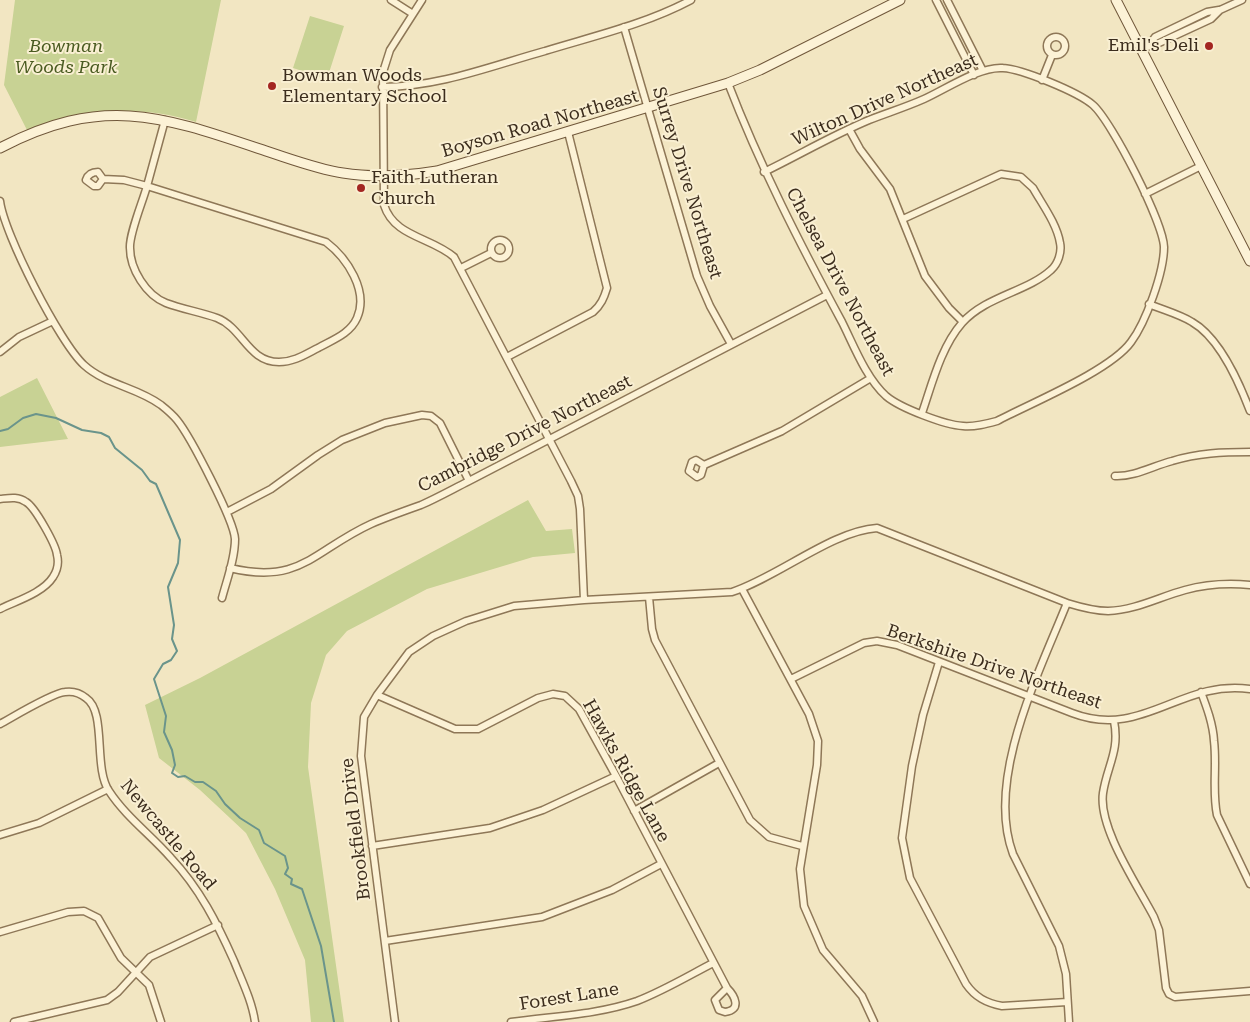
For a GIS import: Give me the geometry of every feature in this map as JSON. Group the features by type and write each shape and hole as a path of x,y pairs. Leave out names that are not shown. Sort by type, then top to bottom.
{"main road":[{"name":"Boyson Road Northeast","path":"0,148 44,128 80,119 117,115 165,120 196,127 299,162 342,173 382,176 411,175 437,171 649,109 728,83 760,70 900,0"},
{"path":"1116,0 1250,261"}],"street":[{"path":"391,0 413,14"},
{"path":"422,0 385,62 382,87 382,176 384,205 390,220 406,232 431,241 446,250 461,268 566,471 578,496 580,509 584,600"},
{"path":"382,87 404,87 442,81 657,17 692,0"},
{"path":"936,0 974,75"},
{"path":"947,0 983,71"},
{"path":"1141,49 1150,44 1155,37 1208,12 1220,10 1242,0"},
{"name":"Surrey Drive Northeast","path":"624,27 697,276 710,306 731,344"},
{"path":"1042,80 1052,55"},
{"name":"Wilton Drive Northeast","path":"764,172 850,129 922,100 983,71 1004,68 1042,80 1078,95 1102,114 1158,221 1164,245 1161,268 1149,304"},
{"name":"Chelsea Drive Northeast","path":"728,83 764,172 872,378 888,397 922,413 962,426 984,425 997,421 1116,358 1132,342 1149,304"},
{"path":"103,179 124,180 147,186 326,242 341,255 356,282 360,299 357,318 342,335 298,358 279,362 267,360 256,355 246,346 228,324 164,302 149,292 140,281 132,262 130,247 147,186 165,120"},
{"path":"850,129 860,149 890,189 925,276 949,308 963,322"},
{"path":"507,357 593,312 605,297 607,288 568,132"},
{"path":"1145,194 1201,166"},
{"path":"903,219 925,211 993,177 1008,174 1028,181 1048,214 1060,242 1057,263 1042,276 989,302 963,322 943,358 922,413"},
{"path":"0,201 8,232 68,347 95,375 138,392 161,405 177,420 226,512 235,539 222,598"},
{"path":"461,268 491,253"},
{"name":"Cambridge Drive Northeast","path":"230,568 266,574 288,571 307,563 348,536 371,524 423,504 469,481 827,295"},
{"path":"1149,304 1184,317 1208,334 1221,352 1250,411"},
{"path":"0,352 19,337 53,321"},
{"path":"704,465 782,431 872,378"},
{"path":"226,512 271,489 342,440 385,423 422,414 431,416 440,423 469,481"},
{"path":"1115,476 1125,477 1161,463 1197,455 1250,452"},
{"path":"0,499 16,498 26,502 34,509 58,554 58,567 53,578 43,587 0,609"},
{"name":"Brookfield Drive","path":"395,1022 361,756 364,717 377,695 409,652 433,636 466,621 514,606 584,600 721,594 742,589 852,532 877,528 1067,603 1092,609 1124,609 1207,585 1250,585"},
{"path":"742,589 810,714 818,741 816,765 802,846 801,888 809,921 824,950 862,996 874,1022"},
{"path":"649,597 655,640 750,820 759,829 780,841 802,846"},
{"path":"1067,603 1018,728 1006,796 1006,828 1013,854 1059,946 1066,974 1069,1022"},
{"name":"Berkshire Drive Northeast","path":"791,679 852,647 877,640 897,645 1087,719 1114,722 1132,718 1201,692 1224,688 1250,689"},
{"path":"939,662 922,715 905,813 902,838 910,878 973,994 992,1004 1002,1006 1067,1002"},
{"name":"Newcastle Road","path":"0,724 63,692 76,693 88,698 97,711 98,749 108,789 123,810 170,856 190,879 218,925 253,1007 255,1022"},
{"path":"1201,692 1208,709 1214,742 1215,804 1217,815 1250,884"},
{"name":"Hawks Ridge Lane","path":"377,695 455,729 478,729 538,698 553,694 565,696 579,709 616,776 726,988"},
{"path":"1114,722 1116,743 1103,794 1105,816 1112,837 1159,930 1166,988 1169,994 1175,998 1250,991"},
{"path":"634,811 719,763"},
{"path":"372,846 490,828 543,810 616,776"},
{"path":"0,835 38,823 108,789"},
{"path":"385,941 542,917 612,890 661,864"},
{"path":"0,932 68,912 84,911 98,918 120,958 149,985 161,1022"},
{"path":"14,1022 107,1000 118,992 135,971 150,957 218,925"},
{"name":"Forest Lane","path":"511,1022 600,1010 636,1001 665,989 713,963"}],"green space":[{"name":"Bowman Woods Park","path":"15,0 221,0 196,122 154,113 111,111 68,117 27,130 4,85"},
{"path":"310,16 344,26 327,79 293,68"},
{"path":"37,378 68,439 0,447 0,397"},
{"path":"528,500 546,531 572,529 575,553 533,557 427,589 347,631 326,655 311,703 308,767 344,1022 311,1022 305,960 275,889 246,833 200,790 159,758 145,705 200,678"}],"waterway":[{"path":"0,431 8,429 23,418 36,414 56,418 82,430 101,433 109,437 115,448 142,470 150,481 156,484 180,540 178,563 168,587 174,625 172,639 177,651 171,660 163,664 154,679 166,716 164,732 172,750 175,765 172,773 178,777 185,776 195,782 203,782 216,791 225,804 240,818 259,830 264,843 285,856 288,868 285,874 292,879 291,884 302,889 321,946 334,1022"}],"place":[{"name":"Emil's Deli","path":"1209,46"},
{"name":"Bowman Woods Elementary School","path":"272,86"},
{"name":"Faith Lutheran Church","path":"361,188"}]}
